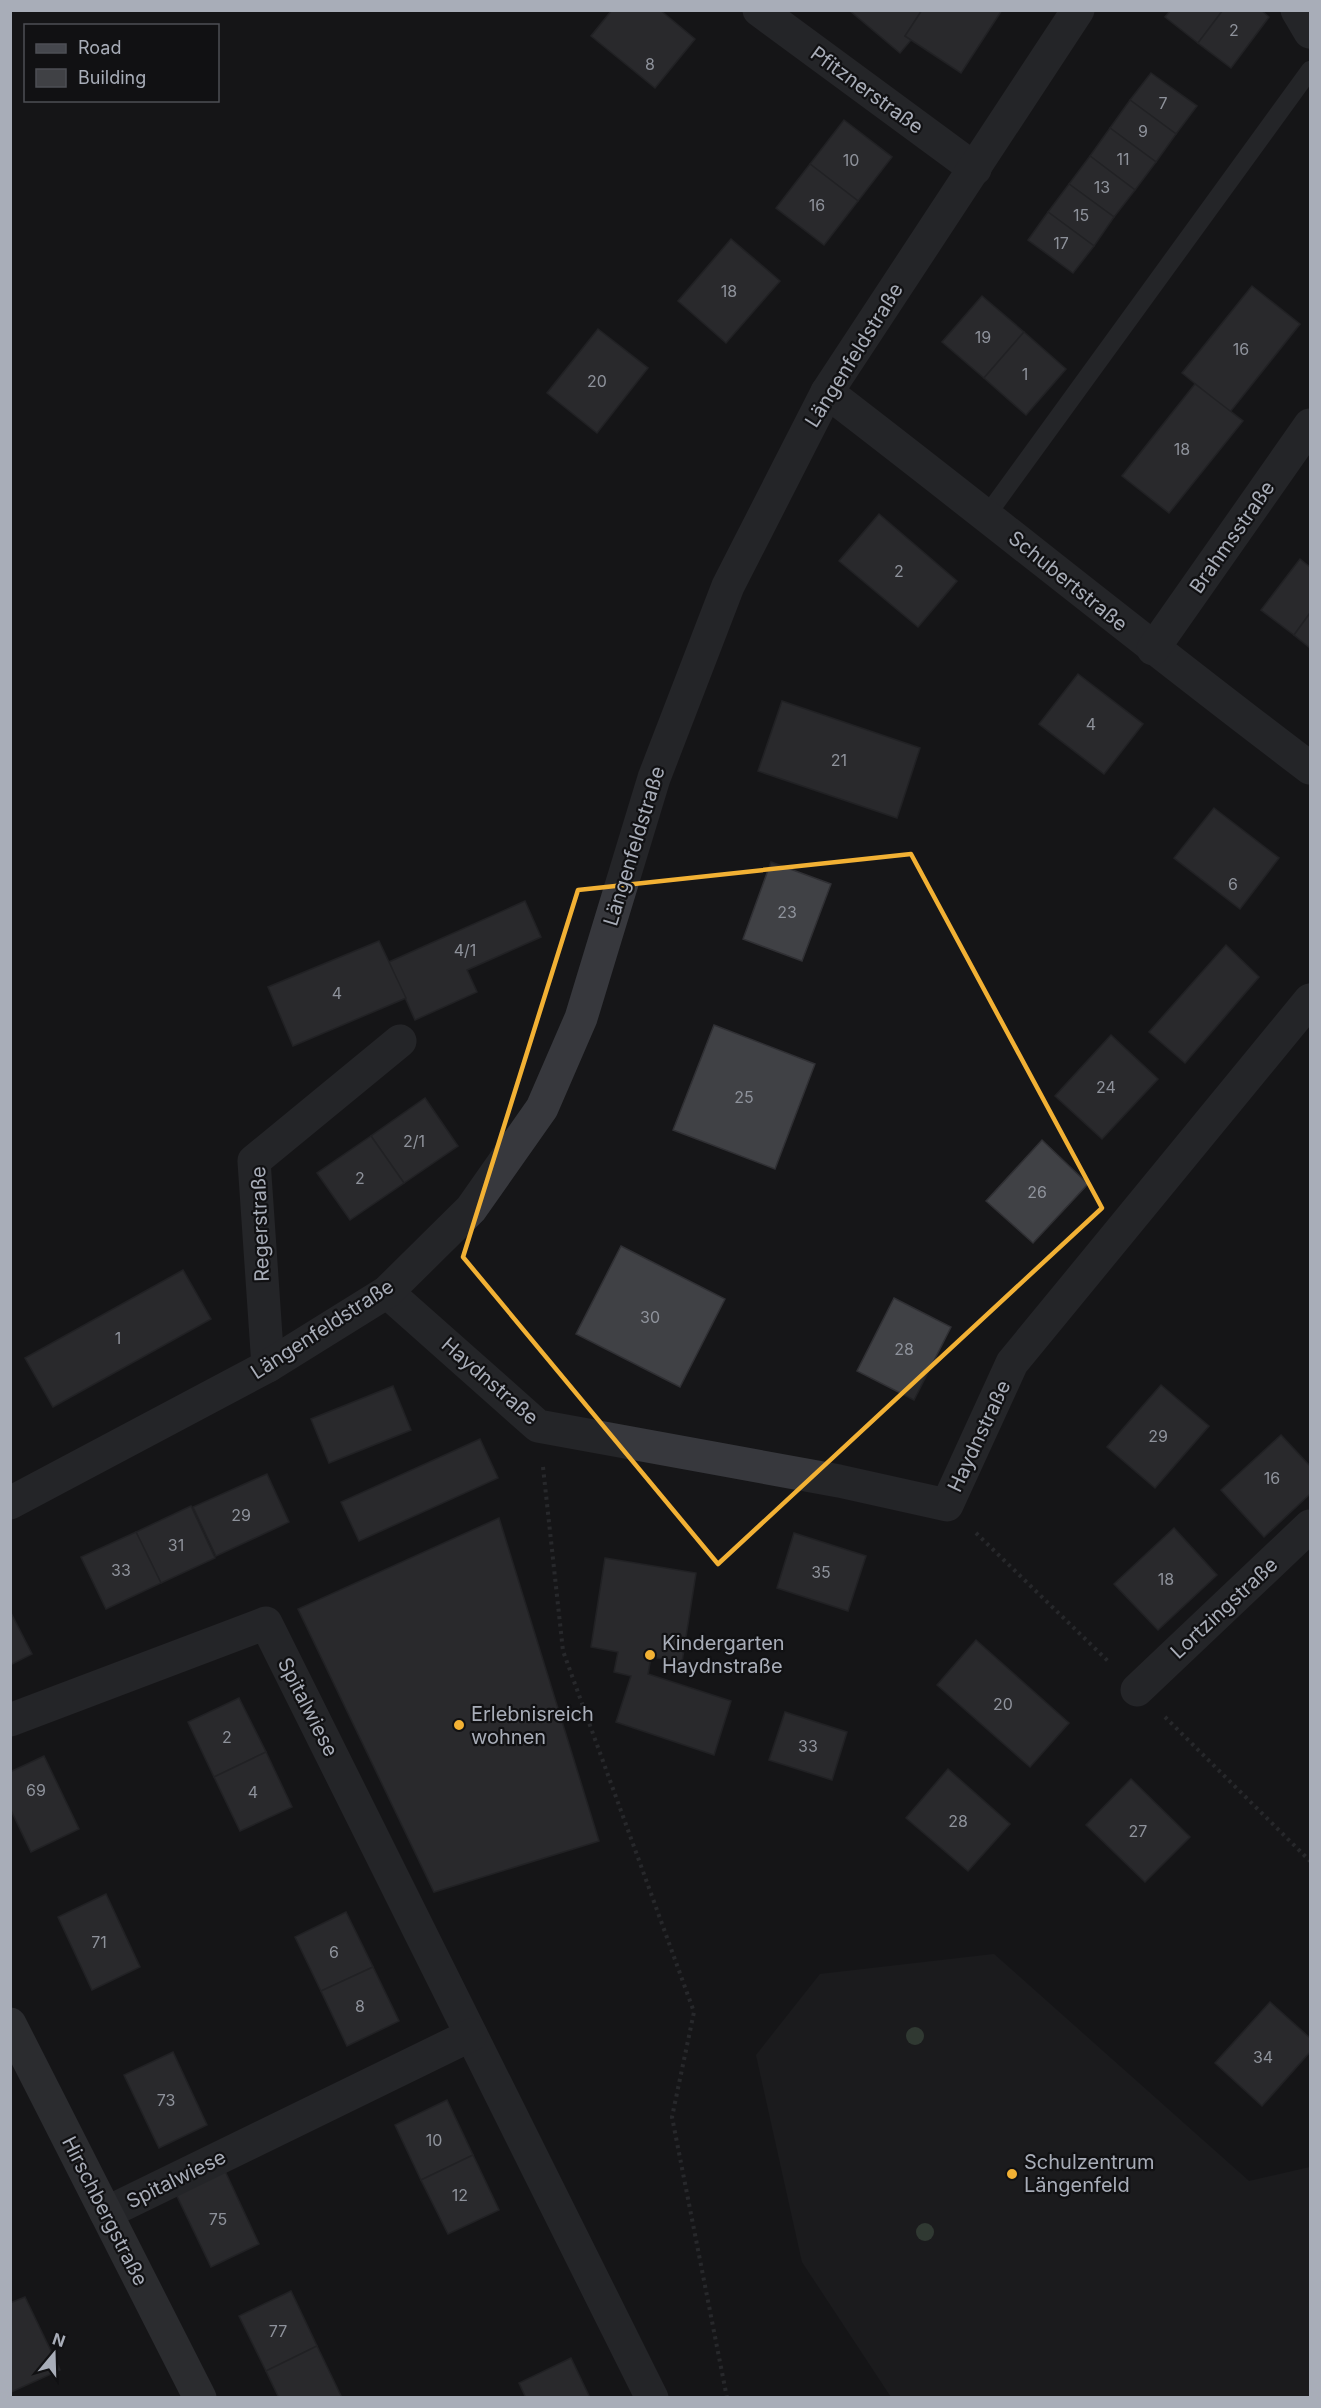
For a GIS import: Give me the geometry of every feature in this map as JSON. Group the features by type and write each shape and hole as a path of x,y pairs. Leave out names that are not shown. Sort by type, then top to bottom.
{"street":[{"name":"Pfitznerstraße","path":"759,10 975,169"},
{"name":"Längenfeldstraße","path":"10,1503 268,1366 387,1292 471,1209 542,1108 581,1018 654,778 728,586 826,392 1078,10"},
{"path":"1298,10 1311,32"},
{"name":"Schubertstraße","path":"826,392 987,515 1153,649 1311,768"},
{"name":"Brahmsstraße","path":"1153,649 1311,425"},
{"name":"Haydnstraße","path":"387,1292 538,1426 839,1481 947,1505 1012,1363 1311,1000"},
{"name":"Regerstraße","path":"268,1366 254,1161 400,1041"},
{"name":"Lortzingstraße","path":"1137,1690 1311,1526"},
{"name":"Spitalwiese","path":"10,1720 266,1623 652,2397"},
{"name":"Hirschbergstraße","path":"10,2024 200,2397"},
{"name":"Spitalwiese","path":"106,2213 471,2035"}],"lane":[{"path":"987,515 1311,70"}],"path":[{"path":"538,1426 562,1651 694,2012 672,2117 727,2397"}],"highlighted area":[{"path":"911,854 1102,1208 718,1564 463,1257 578,890"}],"shaded area":[{"name":"Schulzentrum Längenfeld","path":"994,1954 1249,2181 1310,2167 1310,2397 891,2397 802,2262 756,2055 820,1974"}],"building":[{"path":"612,10 660,10 695,39 655,88 591,36"},
{"path":"849,10 922,10 905,36 911,40 900,53"},
{"path":"922,10 1002,10 961,73 905,36"},
{"path":"1171,10 1223,10 1198,43 1165,17"},
{"path":"1223,10 1261,10 1269,17 1231,68 1198,43"},
{"path":"1151,73 1197,106 1176,134 1130,100"},
{"path":"1130,100 1176,134 1156,162 1110,128"},
{"path":"844,120 892,157 858,201 810,164"},
{"path":"1110,128 1156,162 1135,190 1090,156"},
{"path":"1090,156 1135,190 1114,217 1069,184"},
{"path":"810,164 858,201 824,245 776,208"},
{"path":"1069,184 1114,217 1094,246 1048,212"},
{"path":"1048,212 1094,246 1073,273 1028,240"},
{"path":"731,239 780,281 726,343 678,301"},
{"path":"1252,286 1300,324 1230,412 1182,373"},
{"path":"982,296 1024,332 984,378 942,342"},
{"path":"598,329 648,368 597,433 547,393"},
{"path":"1024,332 1066,369 1026,415 984,378"},
{"path":"1195,384 1243,421 1169,513 1122,476"},
{"path":"879,514 957,581 918,627 839,561"},
{"path":"1300,559 1310,567 1310,613 1294,635 1261,610"},
{"path":"1310,613 1310,648 1294,635"},
{"path":"1078,674 1143,724 1104,774 1039,724"},
{"path":"782,701 920,748 897,818 758,771"},
{"path":"1214,808 1279,858 1240,909 1174,858"},
{"path":"771,862 831,884 802,961 743,939"},
{"path":"525,901 541,937 467,970 477,992 415,1020 389,962"},
{"path":"379,941 406,998 293,1046 268,987"},
{"path":"1226,945 1259,977 1185,1063 1149,1032"},
{"path":"714,1025 815,1064 775,1169 673,1130"},
{"path":"1111,1035 1158,1079 1102,1139 1055,1096"},
{"path":"425,1098 458,1146 404,1183 371,1136"},
{"path":"371,1136 404,1183 350,1220 317,1173"},
{"path":"1042,1140 1088,1184 1033,1243 986,1201"},
{"path":"621,1246 725,1299 680,1387 576,1334"},
{"path":"183,1270 211,1319 53,1407 25,1358"},
{"path":"894,1298 951,1327 914,1400 857,1371"},
{"path":"1161,1385 1209,1426 1155,1488 1107,1447"},
{"path":"393,1386 411,1430 329,1463 311,1419"},
{"path":"1281,1435 1310,1466 1310,1494 1264,1537 1221,1490"},
{"path":"480,1439 498,1478 359,1541 341,1502"},
{"path":"267,1474 289,1522 216,1556 193,1507"},
{"path":"191,1506 215,1558 161,1583 136,1532"},
{"name":"Erlebnisreich wohnen","path":"499,1518 599,1841 434,1892 298,1609"},
{"path":"1174,1528 1217,1575 1158,1630 1114,1584"},
{"path":"136,1532 161,1583 106,1609 81,1557"},
{"path":"794,1533 866,1556 848,1611 777,1588"},
{"name":"Kindergarten Haydnstraße","path":"605,1558 696,1573 682,1662 651,1657 648,1674 731,1701 714,1755 616,1722 631,1676 614,1672 618,1652 591,1647"},
{"path":"10,1611 32,1654 10,1665"},
{"path":"976,1640 1069,1723 1030,1767 937,1685"},
{"path":"239,1698 266,1752 214,1777 188,1722"},
{"path":"785,1712 847,1732 832,1780 769,1760"},
{"path":"266,1752 292,1807 240,1831 214,1777"},
{"path":"44,1756 79,1829 31,1852 10,1808 10,1772"},
{"path":"948,1769 1010,1824 968,1871 906,1818"},
{"path":"1131,1779 1190,1837 1145,1882 1086,1825"},
{"path":"106,1894 140,1967 92,1990 58,1917"},
{"path":"346,1912 373,1967 321,1991 295,1937"},
{"path":"373,1967 399,2021 347,2046 321,1991"},
{"path":"1270,2002 1310,2038 1310,2052 1262,2106 1215,2063"},
{"path":"173,2052 207,2125 159,2148 124,2075"},
{"path":"447,2100 473,2155 421,2180 395,2125"},
{"path":"473,2155 499,2210 448,2234 421,2180"},
{"path":"225,2171 259,2244 211,2267 176,2194"},
{"path":"291,2291 317,2346 266,2371 239,2316"},
{"path":"25,2297 60,2370 11,2392 10,2303"},
{"path":"317,2346 342,2398 279,2398 266,2371"},
{"path":"571,2358 590,2398 526,2398 519,2383"}],"place":[{"name":"Kindergarten Haydnstraße","path":"650,1655"},
{"name":"Erlebnisreich wohnen","path":"459,1725"},
{"name":"Schulzentrum Längenfeld","path":"1012,2174"}]}
